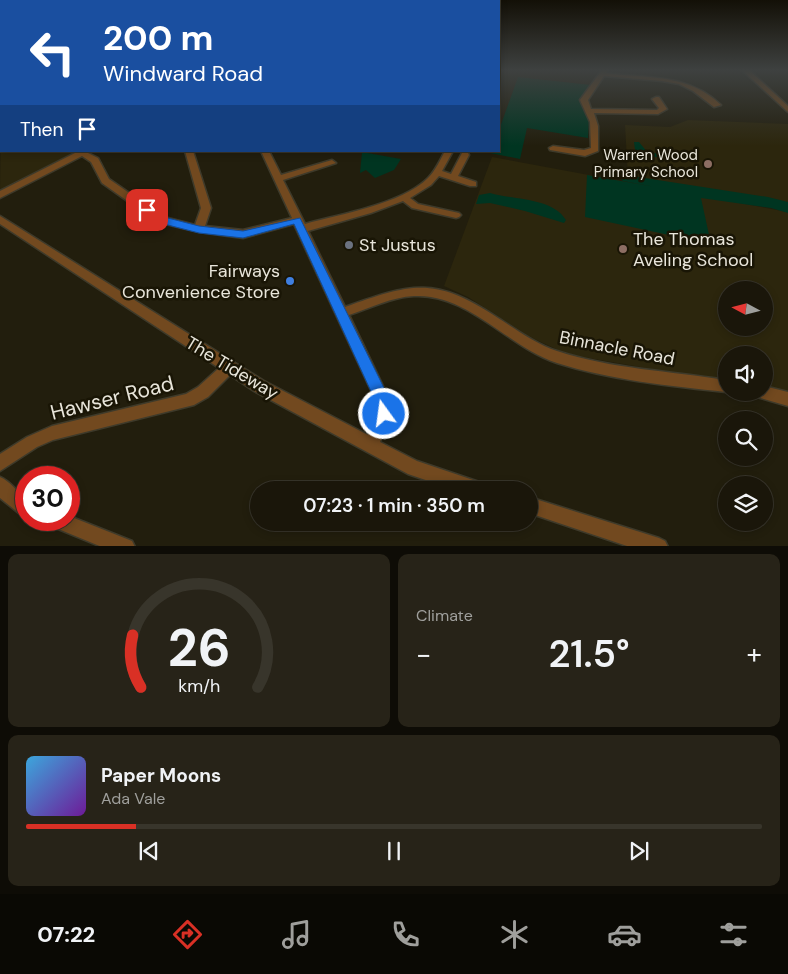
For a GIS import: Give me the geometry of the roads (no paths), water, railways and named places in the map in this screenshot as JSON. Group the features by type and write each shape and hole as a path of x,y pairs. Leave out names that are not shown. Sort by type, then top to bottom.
{"street":[{"path":"553,148 585,153 593,151 595,148 592,138 593,120 584,100 587,95"},
{"path":"703,95 717,105"},
{"path":"772,95 788,110"},
{"path":"588,111 658,112 663,109 656,99"},
{"path":"0,195 84,152 95,160 105,181 160,220 199,229 243,234 299,224 403,198 428,183 438,172 448,152"},
{"path":"189,152 206,208 199,229"},
{"path":"265,152 276,179 384,406 381,423 371,446"},
{"path":"453,178 465,155"},
{"path":"276,179 332,163"},
{"path":"438,172 473,184"},
{"path":"403,198 415,206 456,216"},
{"name":"The Tideway","path":"0,219 229,367 371,446 423,472 451,481"},
{"name":"Binnacle Road","path":"341,313 405,293 428,291 450,295 513,336 555,357 580,364 718,385"},
{"name":"Hawser Road","path":"0,463 32,442 52,433 189,400 204,392 229,367"},
{"path":"773,395 788,399"},
{"path":"0,485 15,500"},
{"path":"538,508 659,546"},
{"path":"80,529 126,546"}],"place":[{"name":"Warren Wood Primary School","path":"708,164"},
{"name":"St Justus","path":"349,245"},
{"name":"The Thomas Aveling School","path":"623,249"},
{"name":"Fairways Convenience Store","path":"290,281"}]}
